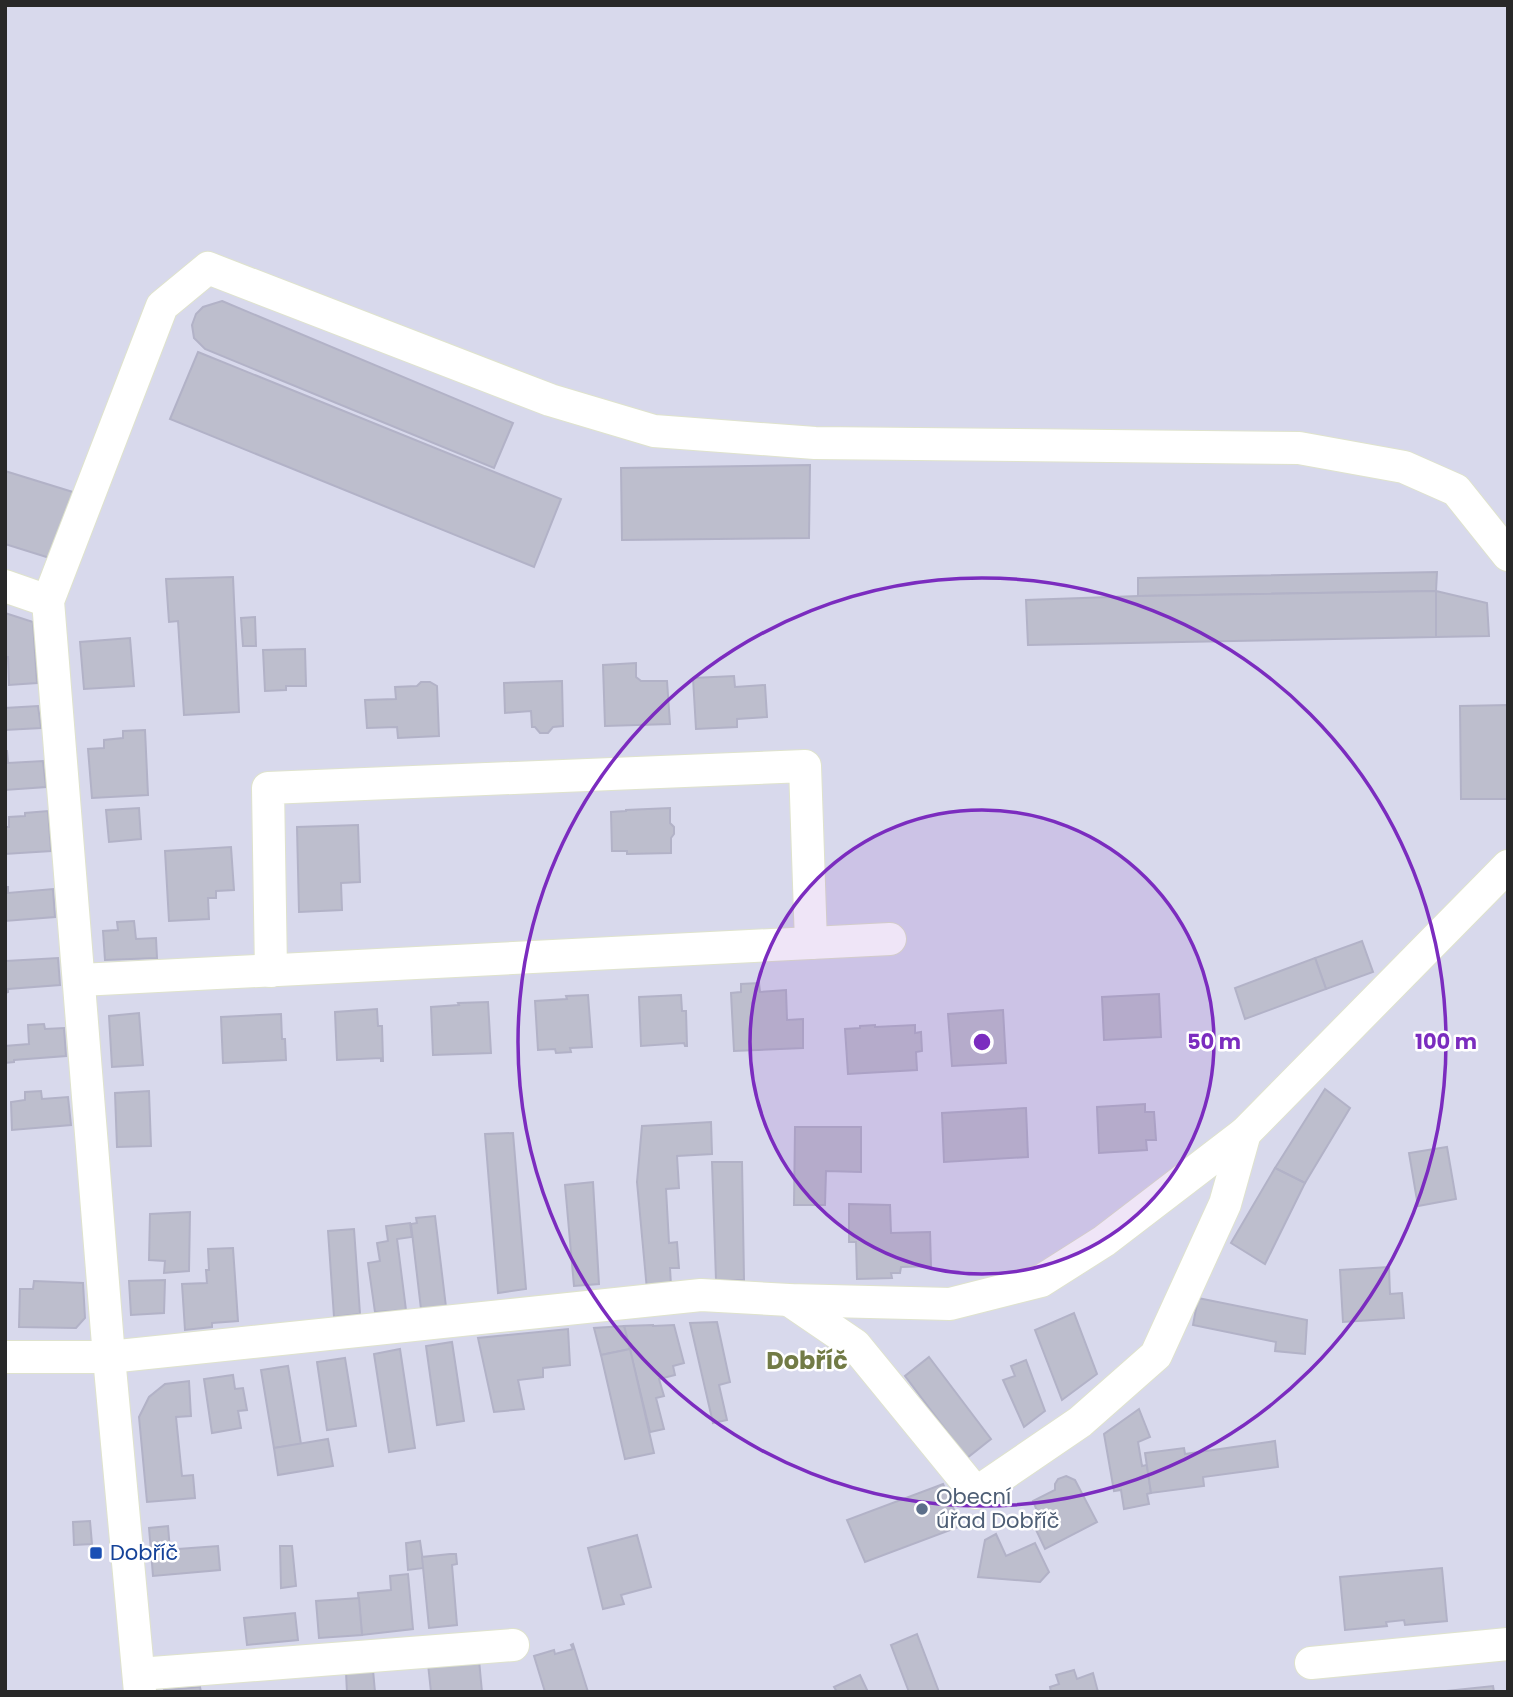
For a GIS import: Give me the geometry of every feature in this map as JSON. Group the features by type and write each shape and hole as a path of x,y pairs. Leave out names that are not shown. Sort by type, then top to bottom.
{"street":[{"path":"513,1645 140,1683 109,1357 48,601 162,306 208,268 550,400 654,431 815,443 1299,448 1404,467 1456,490 1508,555"},
{"path":"5,586 48,601"},
{"path":"271,971 268,788 805,766 811,943"},
{"path":"5,1357 109,1357 701,1295 950,1304 1041,1281 1104,1241 1245,1133 1508,866"},
{"path":"80,980 890,939"},
{"path":"789,1300 855,1345 976,1493 1080,1422 1156,1355 1225,1204 1245,1133"},
{"path":"1311,1663 1508,1644"}],"building":[{"path":"222,301 513,423 494,468 205,349 194,338 192,325 196,314 203,307"},
{"path":"198,352 561,499 534,567 170,419"},
{"path":"810,465 809,538 622,540 621,468"},
{"path":"5,471 76,493 56,560 5,544"},
{"path":"1437,572 1436,591 1138,596 1138,578"},
{"path":"233,577 239,712 184,715 178,621 169,622 166,579"},
{"path":"1436,591 1487,603 1489,636 1436,637"},
{"path":"1436,591 1436,637 1028,645 1026,600"},
{"path":"5,613 33,622 37,683 9,685 8,657 5,657"},
{"path":"255,617 256,646 243,646 241,618"},
{"path":"130,638 134,686 84,689 80,642"},
{"path":"305,649 306,686 286,686 286,690 265,691 263,650"},
{"path":"636,663 636,677 641,681 667,681 670,724 605,726 603,665"},
{"path":"734,676 735,687 765,685 767,717 737,719 737,727 696,729 693,678"},
{"path":"562,681 563,726 553,727 548,733 540,733 532,727 531,711 505,713 504,683"},
{"path":"421,682 430,682 437,686 439,736 398,738 397,727 367,728 365,700 396,699 395,687 417,686"},
{"path":"1507,705 1508,799 1461,799 1460,706"},
{"path":"38,706 41,728 5,730 5,708"},
{"path":"145,730 148,795 92,798 88,749 104,748 104,740 123,738 123,731"},
{"path":"5,751 8,763 43,761 46,787 5,790"},
{"path":"139,808 141,839 109,842 106,810"},
{"path":"670,808 670,823 674,827 671,853 627,854 627,851 612,851 611,812"},
{"path":"48,811 51,851 5,854 5,827 9,827 9,817"},
{"path":"358,825 360,882 341,883 342,910 299,912 297,827"},
{"path":"231,847 234,890 216,891 216,898 208,898 209,919 169,921 165,851"},
{"path":"5,887 8,887 8,893 53,889 55,917 5,921"},
{"path":"134,921 136,939 156,938 157,958 105,960 103,931 118,930 117,922"},
{"path":"1362,941 1373,972 1326,989 1315,958"},
{"path":"5,955 6,961 58,958 60,985 8,989 5,993"},
{"path":"1315,958 1326,989 1245,1019 1235,988"},
{"path":"759,983 760,992 786,990 787,1020 803,1019 803,1048 734,1051 731,993 741,992 741,984"},
{"path":"1159,994 1161,1037 1104,1040 1102,997"},
{"path":"588,995 592,1047 570,1048 571,1052 556,1053 555,1049 538,1050 535,1001"},
{"path":"681,995 682,1011 686,1011 687,1046 684,1043 641,1046 639,997"},
{"path":"488,1002 491,1053 433,1055 431,1007"},
{"path":"377,1009 378,1026 382,1026 383,1061 381,1058 337,1060 335,1012"},
{"path":"1003,1010 1006,1063 952,1066 948,1014"},
{"path":"139,1013 143,1065 112,1067 109,1016"},
{"path":"281,1014 286,1060 223,1063 221,1017"},
{"path":"44,1024 45,1029 64,1028 66,1056 5,1063 5,1046 29,1044 28,1025"},
{"path":"875,1025 915,1025 915,1033 921,1032 922,1051 916,1052 917,1070 848,1074 845,1029"},
{"path":"1325,1089 1350,1108 1305,1183 1275,1168"},
{"path":"41,1091 42,1099 68,1097 71,1125 12,1130 11,1102 25,1100 25,1092"},
{"path":"149,1091 151,1146 117,1147 115,1093"},
{"path":"1145,1104 1145,1112 1154,1112 1156,1140 1146,1140 1147,1150 1099,1153 1097,1107"},
{"path":"1026,1108 1028,1157 944,1162 942,1113"},
{"path":"711,1122 712,1154 677,1156 679,1188 666,1189 669,1243 677,1242 679,1268 670,1268 671,1286 647,1290 637,1182 642,1126"},
{"path":"795,1127 861,1127 861,1172 826,1171 825,1205 794,1205"},
{"path":"513,1133 526,1289 498,1293 485,1134"},
{"path":"1447,1147 1456,1199 1418,1206 1409,1153"},
{"path":"712,1162 742,1162 744,1280 716,1280"},
{"path":"1275,1168 1305,1183 1265,1264 1231,1243"},
{"path":"593,1182 599,1284 574,1286 565,1185"},
{"path":"849,1204 890,1205 891,1233 930,1232 931,1266 901,1267 900,1273 891,1273 892,1278 857,1279 856,1242 849,1242"},
{"path":"190,1212 189,1271 164,1273 165,1261 149,1260 150,1214"},
{"path":"435,1216 446,1307 421,1309 411,1224 417,1223 416,1218"},
{"path":"410,1223 412,1237 397,1239 406,1310 375,1312 368,1263 380,1261 377,1243 388,1241 386,1226"},
{"path":"354,1229 360,1314 334,1317 328,1231"},
{"path":"233,1248 238,1321 212,1323 212,1327 185,1330 182,1284 207,1283 208,1249"},
{"path":"1389,1267 1390,1294 1402,1293 1404,1318 1343,1322 1340,1270"},
{"path":"165,1280 164,1313 131,1315 129,1281"},
{"path":"34,1281 83,1283 85,1318 76,1328 19,1327 20,1289 33,1289"},
{"path":"1198,1298 1307,1320 1305,1354 1275,1351 1276,1342 1193,1325"},
{"path":"1074,1313 1097,1374 1062,1400 1035,1330"},
{"path":"717,1322 730,1382 719,1385 727,1420 713,1423 690,1323"},
{"path":"674,1325 684,1363 673,1366 675,1375 659,1379 664,1396 656,1398 664,1429 650,1432 624,1326"},
{"path":"624,1326 630,1349 601,1355 594,1328"},
{"path":"568,1329 570,1365 543,1368 543,1377 518,1380 524,1409 494,1412 478,1338"},
{"path":"452,1342 464,1421 437,1425 426,1346"},
{"path":"400,1349 415,1448 389,1452 374,1354"},
{"path":"630,1349 654,1453 625,1459 601,1355"},
{"path":"929,1357 991,1439 967,1458 905,1376"},
{"path":"345,1358 356,1426 327,1430 317,1362"},
{"path":"1026,1360 1045,1411 1024,1427 1003,1380 1015,1376 1011,1366"},
{"path":"288,1366 301,1444 274,1448 261,1370"},
{"path":"233,1375 235,1389 243,1388 247,1410 238,1411 241,1428 212,1433 204,1379"},
{"path":"189,1381 191,1416 176,1417 182,1476 193,1475 195,1498 147,1502 139,1417 149,1397 165,1384"},
{"path":"1139,1409 1150,1437 1138,1442 1142,1466 1147,1465 1151,1493 1147,1494 1149,1504 1124,1509 1121,1490 1114,1491 1104,1434"},
{"path":"328,1439 333,1466 278,1475 274,1448"},
{"path":"1275,1441 1278,1467 1203,1477 1204,1486 1151,1493 1145,1453 1184,1448 1185,1454"},
{"path":"1066,1476 1075,1480 1097,1522 1045,1549 1030,1517 1038,1513 1033,1501 1055,1490 1058,1479"},
{"path":"943,1484 961,1526 865,1562 847,1520"},
{"path":"90,1521 92,1544 74,1545 73,1522"},
{"path":"168,1526 170,1550 151,1551 149,1528"},
{"path":"996,1534 1006,1556 1035,1543 1049,1572 1040,1582 978,1577 985,1540"},
{"path":"637,1535 651,1587 621,1595 624,1604 603,1609 588,1548"},
{"path":"420,1541 424,1568 408,1570 406,1543"},
{"path":"218,1546 220,1570 153,1576 151,1551"},
{"path":"280,1546 292,1546 296,1586 281,1588"},
{"path":"456,1554 457,1564 452,1565 457,1625 429,1628 422,1557"},
{"path":"1442,1568 1447,1621 1405,1625 1404,1620 1386,1622 1387,1626 1345,1630 1340,1577"},
{"path":"408,1574 413,1629 362,1635 358,1593 391,1590 390,1576"},
{"path":"359,1598 362,1635 319,1638 316,1601"},
{"path":"295,1613 298,1640 247,1645 244,1618"},
{"path":"917,1634 939,1692 909,1692 891,1645"},
{"path":"573,1644 588,1692 545,1692 534,1656 554,1650 555,1654 573,1649"},
{"path":"479,1660 482,1692 431,1692 428,1664"},
{"path":"373,1670 375,1692 347,1692 346,1673"},
{"path":"1074,1670 1077,1679 1093,1673 1098,1692 1051,1692 1050,1687 1059,1684 1056,1675"},
{"path":"860,1675 868,1692 837,1692 834,1687"},
{"path":"1493,1686 1494,1692 1447,1692 1447,1691"},
{"path":"200,1687 201,1692 164,1692 164,1690"}],"place":[{"name":"Obecní úřad Dobříč","path":"922,1509"},
{"name":"Dobříč","path":"96,1553"}],"district":[{"name":"Dobříč","path":"807,1361"}]}
